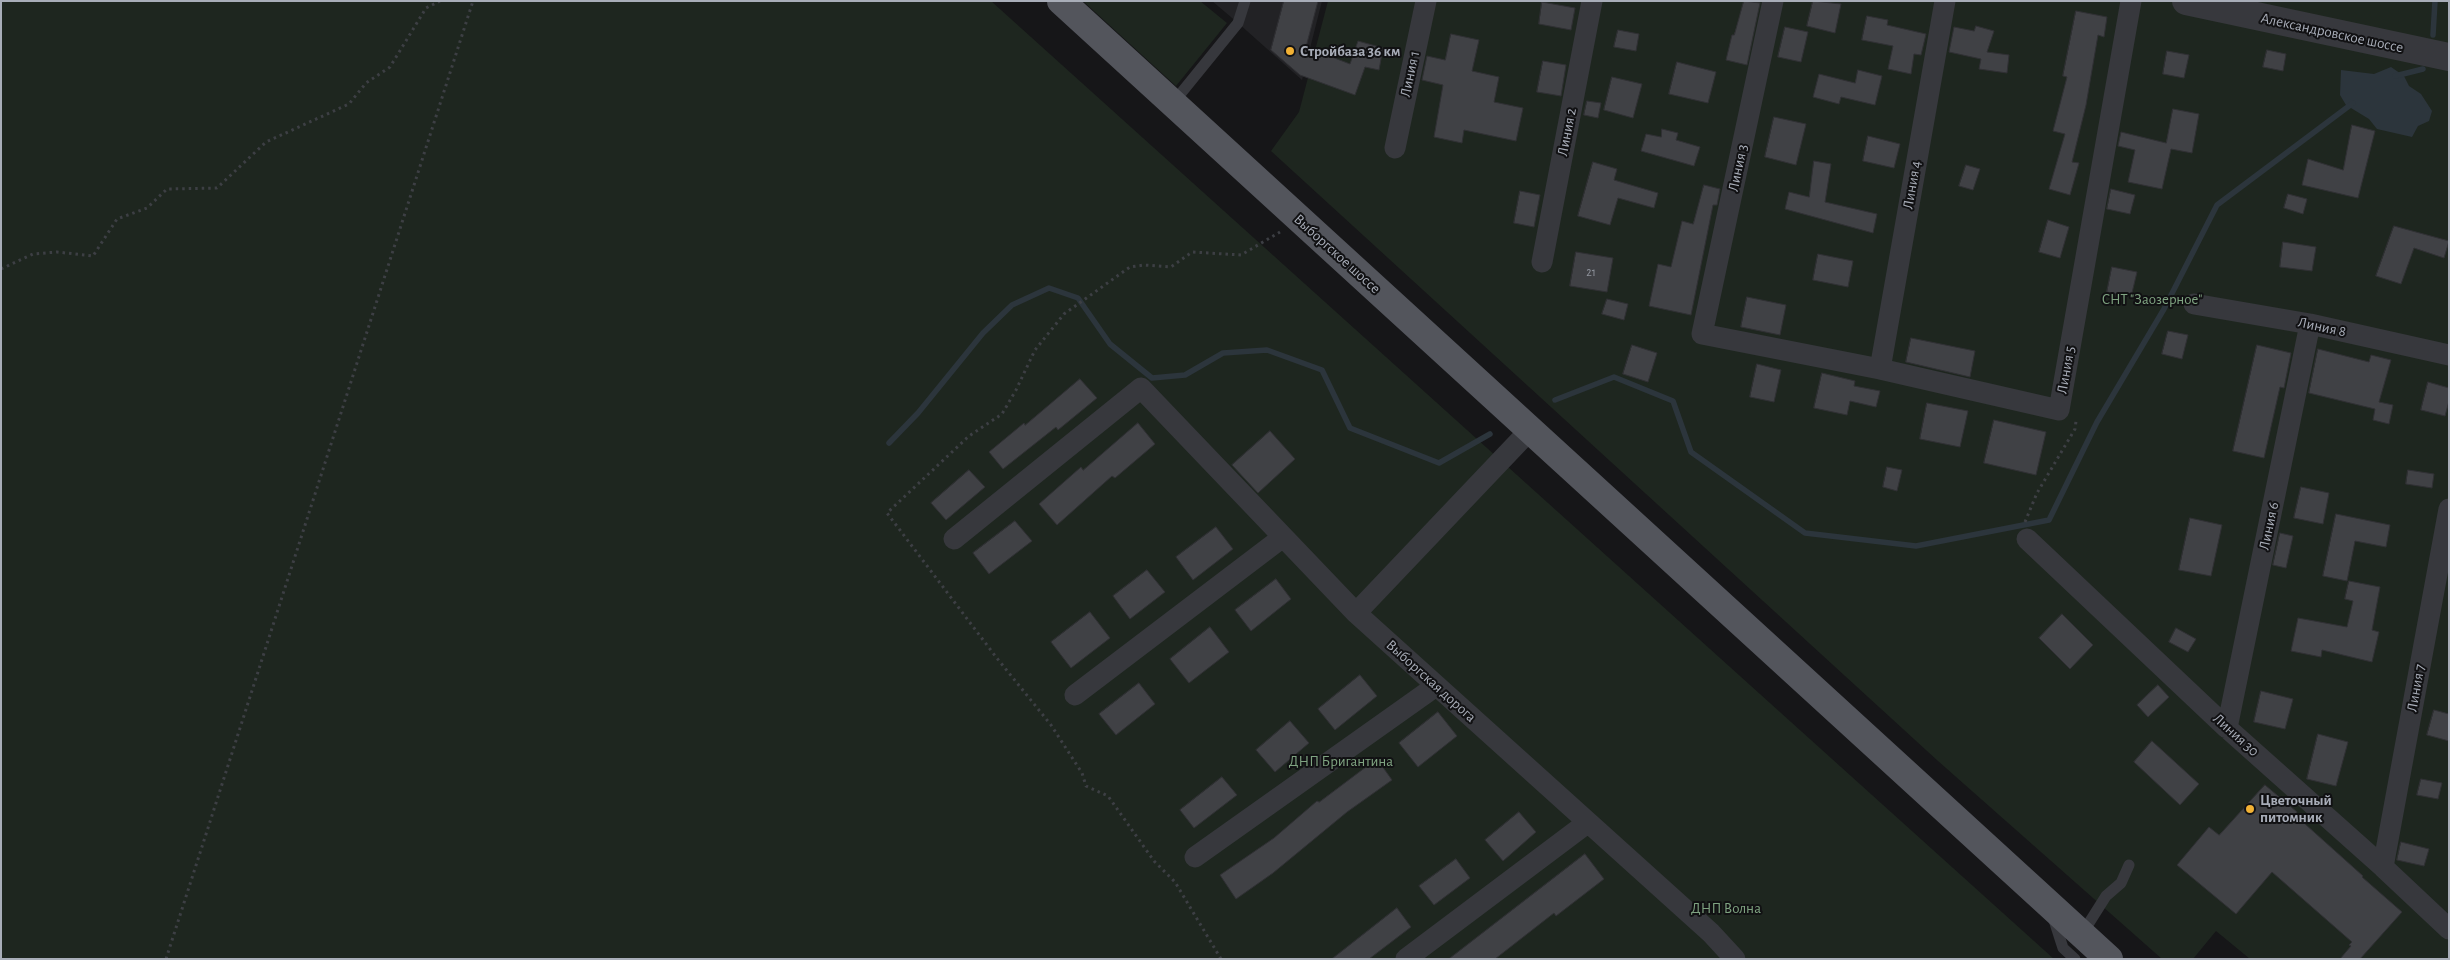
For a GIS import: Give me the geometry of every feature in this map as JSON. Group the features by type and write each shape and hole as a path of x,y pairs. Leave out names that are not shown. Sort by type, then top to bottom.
{"main road":[{"name":"Выборгское шоссе","path":"1061,1 2049,904 2079,946"},
{"path":"2079,946 2109,959"}],"street":[{"name":"Линия 1","path":"1395,148 1426,1"},
{"name":"Линия 2","path":"1542,262 1592,1"},
{"name":"Линия 3","path":"1702,334 1773,1"},
{"name":"Линия 4","path":"1880,369 1945,1"},
{"name":"Линия 5","path":"1702,334 1880,369 2059,410 2131,1"},
{"name":"Александровское шоссе","path":"2186,1 2449,57"},
{"name":"Линия 8","path":"2194,304 2310,324 2449,355"},
{"name":"Линия 6","path":"2227,728 2310,324"},
{"name":"Выборгская дорога","path":"954,539 1141,388 1356,613 1711,934 1735,959"},
{"path":"1356,613 1530,430"},
{"name":"Линия 7","path":"2383,867 2449,510"},
{"path":"1075,695 1284,537"},
{"name":"Линия 30","path":"2027,539 2227,728 2383,867 2449,929"},
{"path":"1195,857 1436,686"},
{"path":"1406,959 1587,823"}],"lane":[{"path":"1173,103 1238,23 1245,1"},
{"path":"2079,946 2106,896 2121,883 2130,865"}],"path":[{"path":"1,269 33,254 57,252 93,256 117,220 147,208 167,189 217,188 266,142 349,104 366,82 390,67 426,8 440,1"},
{"path":"166,959 473,1"},
{"path":"1221,959 1175,882 1154,861 1108,796 1086,786 1082,772 1050,725 996,658 887,513 969,436 1002,414 1036,350 1064,314 1130,267 1144,265 1171,267 1192,252 1241,255 1274,237 1299,219"},
{"path":"2026,517 2037,493 2075,429 2076,419 2071,412 2059,410"}],"shaded area":[{"name":"Стройбаза 36 км","path":"1212,1 1322,1 1302,80 1238,23"},
{"path":"2391,67 2404,76 2409,86 2421,94 2432,111 2429,121 2418,126 2412,137 2377,129 2369,119 2346,105 2340,95 2341,70 2374,74"}],"green space":[{"path":"1,1 991,1 2054,959 1,959"},
{"path":"1083,1 1200,1 1227,23 1176,86"},
{"name":"СНТ \"Заозерное\"","path":"1328,1 2449,1 2449,959 2250,959 2216,931 2193,959 2162,959 1938,761 1271,151 1299,112"}],"building":[{"path":"1284,1 1318,1 1306,47 1350,64 1358,41 1383,48 1379,70 1365,67 1355,95 1300,75 1271,50"},
{"path":"1744,1 1760,3 1747,65 1726,60 1732,35 1734,35"},
{"path":"1813,1 1841,4 1835,33 1807,26"},
{"path":"1542,2 1575,8 1571,30 1539,24"},
{"path":"2076,11 2107,17 2104,37 2098,35 2086,105 2072,162 2079,163 2070,195 2049,189 2065,134 2053,131 2067,77 2063,76"},
{"path":"1867,16 1888,20 1887,25 1926,34 1921,55 1914,54 1911,74 1888,69 1893,46 1862,40"},
{"path":"1976,26 1994,31 1987,52 2009,55 2007,73 1979,69 1981,59 1949,52 1954,27 1974,31"},
{"path":"1785,27 1808,32 1801,62 1778,57"},
{"path":"1618,30 1639,34 1636,51 1614,47"},
{"path":"1451,34 1479,40 1472,71 1499,77 1494,102 1523,108 1516,141 1464,130 1462,143 1434,137 1443,85 1422,80 1427,56 1445,60"},
{"path":"2267,50 2286,54 2283,71 2263,67"},
{"path":"2167,51 2189,55 2184,78 2163,74"},
{"path":"1543,61 1566,65 1561,96 1537,92"},
{"path":"1677,62 1716,72 1708,103 1669,94"},
{"path":"1858,70 1882,76 1875,105 1841,97 1839,104 1813,97 1819,74 1855,83"},
{"path":"1612,77 1642,84 1633,118 1604,110"},
{"path":"1587,101 1601,103 1598,118 1584,115"},
{"path":"2173,109 2199,114 2192,153 2171,149 2162,189 2128,182 2135,150 2118,146 2121,132 2166,143"},
{"path":"1774,117 1806,124 1796,165 1765,157"},
{"path":"2352,125 2375,131 2358,198 2302,185 2308,159 2343,170"},
{"path":"1662,129 1678,133 1676,140 1700,147 1694,166 1641,151 1646,134 1661,137"},
{"path":"1868,136 1900,144 1894,168 1863,161"},
{"path":"1814,161 1831,164 1825,202 1877,214 1873,233 1785,209 1789,192 1809,197"},
{"path":"1593,162 1617,169 1614,180 1658,193 1654,208 1618,198 1610,225 1578,216"},
{"path":"1966,165 1980,169 1973,190 1959,186"},
{"path":"1704,185 1720,189 1717,205 1713,205 1691,315 1649,306 1658,264 1671,267 1682,221 1693,224"},
{"path":"2111,189 2135,195 2130,214 2107,209"},
{"path":"1520,191 1540,195 1534,227 1514,223"},
{"path":"2288,194 2307,199 2303,214 2284,208"},
{"path":"2048,220 2069,227 2060,258 2039,252"},
{"path":"2394,226 2449,241 2444,258 2414,248 2401,284 2376,276"},
{"path":"2283,242 2316,247 2312,271 2280,267"},
{"path":"1576,252 1613,258 1607,292 1570,286"},
{"path":"1818,254 1853,261 1848,287 1813,280"},
{"path":"2112,267 2137,272 2131,297 2107,292"},
{"path":"1747,297 1786,305 1780,335 1741,327"},
{"path":"1607,299 1628,304 1624,320 1602,314"},
{"path":"2168,331 2188,335 2182,359 2162,354"},
{"path":"1911,338 1975,351 1970,377 1906,362"},
{"path":"1632,345 1657,353 1648,382 1623,374"},
{"path":"2257,345 2291,353 2284,388 2280,387 2264,458 2233,451"},
{"path":"2318,349 2369,362 2371,355 2391,360 2379,402 2393,405 2389,424 2373,420 2375,409 2309,393"},
{"path":"1757,364 1781,370 1774,402 1750,397"},
{"path":"1822,373 1855,381 1854,386 1880,391 1876,407 1850,401 1847,415 1814,408"},
{"path":"1080,379 1097,398 1058,430 1056,427 1003,469 989,452"},
{"path":"2428,382 2449,388 2449,401 2445,416 2421,410"},
{"path":"1927,403 1968,411 1960,447 1920,439"},
{"path":"1994,420 2046,432 2036,475 1984,463"},
{"path":"1138,423 1155,444 1115,478 1112,476 1057,525 1039,504 1081,467 1083,470"},
{"path":"1270,431 1295,459 1258,493 1232,465"},
{"path":"1887,467 1902,470 1897,491 1883,487"},
{"path":"969,470 985,487 946,520 931,503"},
{"path":"2408,470 2434,474 2432,488 2406,484"},
{"path":"2301,487 2329,493 2323,524 2294,518"},
{"path":"2336,514 2390,525 2386,547 2355,541 2347,581 2323,576"},
{"path":"2190,518 2222,525 2211,576 2179,570"},
{"path":"1015,521 1032,541 989,574 973,553"},
{"path":"1216,527 1233,549 1193,580 1176,557"},
{"path":"2280,533 2293,536 2286,568 2273,565"},
{"path":"1147,570 1165,592 1130,619 1113,596"},
{"path":"1276,579 1291,599 1251,631 1235,610"},
{"path":"2349,581 2380,587 2372,630 2379,632 2372,662 2322,650 2321,657 2291,651 2298,618 2347,627 2353,601 2345,599"},
{"path":"1090,612 1110,638 1071,668 1051,642"},
{"path":"2062,614 2093,645 2070,669 2039,638"},
{"path":"1210,627 1229,652 1189,683 1170,659"},
{"path":"2176,628 2196,639 2188,652 2169,642"},
{"path":"1360,675 1377,696 1335,730 1318,709"},
{"path":"1139,683 1155,704 1116,735 1099,714"},
{"path":"2158,685 2169,697 2148,717 2137,705"},
{"path":"2261,691 2293,699 2285,729 2254,722"},
{"path":"2434,710 2449,714 2449,741 2427,735"},
{"path":"1438,712 1457,736 1418,767 1399,743"},
{"path":"1290,721 1309,743 1275,772 1256,750"},
{"path":"2318,734 2348,742 2336,786 2307,779"},
{"path":"2152,741 2199,784 2180,805 2134,762"},
{"path":"1377,759 1392,780 1347,812 1273,873 1236,899 1220,875 1274,838 1317,801 1319,802"},
{"path":"1222,777 1237,795 1194,828 1180,810"},
{"path":"2421,779 2442,783 2438,799 2417,795"},
{"path":"2265,785 2297,812 2295,815 2402,912 2360,959 2340,959 2352,942 2272,872 2236,914 2177,865 2209,827 2219,835"},
{"path":"1519,812 1536,832 1503,861 1485,840"},
{"path":"2401,842 2429,849 2424,866 2397,860"},
{"path":"1585,854 1604,879 1556,916 1554,913 1495,959 1449,959"},
{"path":"1456,859 1470,878 1434,905 1419,886"},
{"path":"1397,908 1411,927 1369,959 1332,959"}],"waterway":[{"path":"2433,35 2435,1"},
{"path":"2395,76 2423,69"},
{"path":"1555,400 1614,377 1673,401 1691,452 1805,533 1916,546 2049,520 2097,422 2164,309 2217,205 2353,103"},
{"path":"889,443 918,413 983,333 1012,305 1049,288 1078,298 1110,344 1152,378 1185,375 1223,353 1267,350 1322,370 1350,428 1439,463 1490,434"}],"place":[{"name":"Стройбаза 36 км","path":"1290,51"},
{"name":"Цветочный питомник","path":"2250,809"}],"park label":[{"name":"ДНП Бригантина","path":"1341,761"},
{"name":"ДНП Волна","path":"1726,908"}]}
